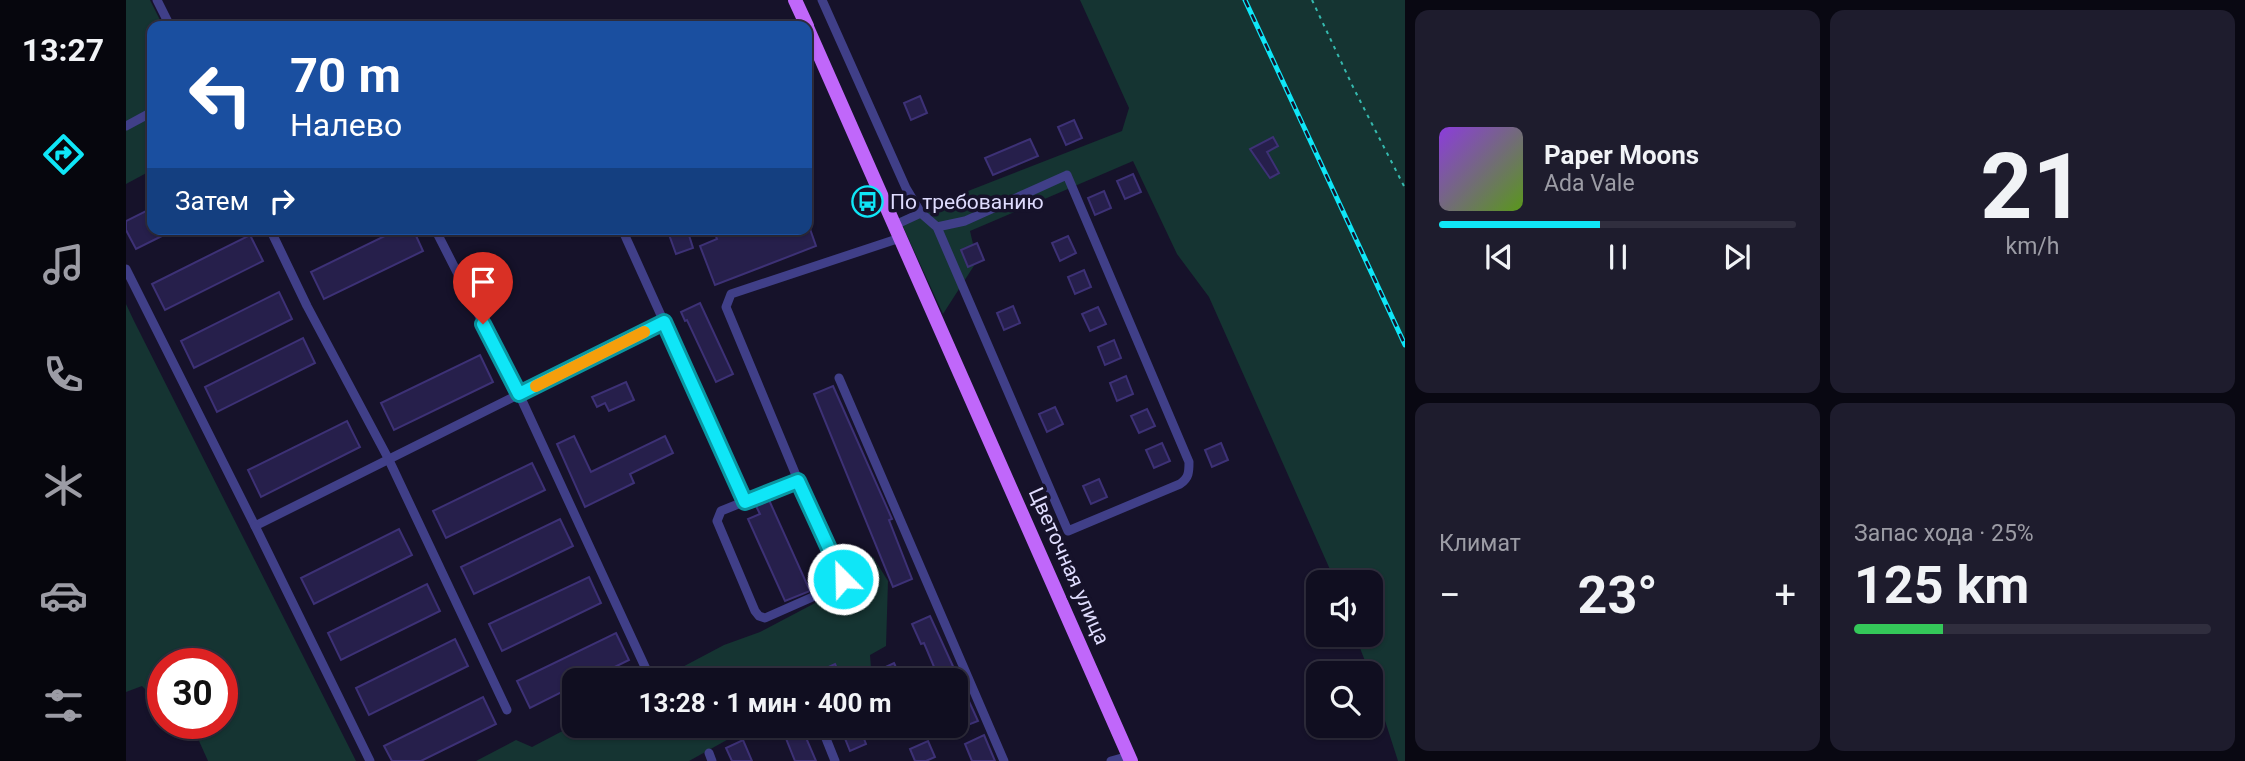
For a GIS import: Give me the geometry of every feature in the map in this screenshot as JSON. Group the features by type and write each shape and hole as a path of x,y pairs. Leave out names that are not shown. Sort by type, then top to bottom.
{"main road":[{"name":"Цветочная улица","path":"795,0 805,21"},
{"name":"Цветочная улица","path":"812,37 1130,759"}],"street":[{"path":"157,0 168,21"},
{"path":"822,0 906,188 921,213 937,227 1068,531 1186,480 1189,462 1067,175 965,221 937,227"},
{"path":"126,126 147,115"},
{"path":"798,481 721,512 717,521 755,611 765,618 842,584 842,574 798,481 726,307 727,300 731,294 897,232 921,213"},
{"path":"273,235 307,306 388,458 507,710"},
{"path":"438,235 519,394 646,668"},
{"path":"625,235 745,502"},
{"path":"126,269 370,761"},
{"path":"255,526 664,322"},
{"path":"839,379 1003,761"},
{"path":"826,738 835,761"},
{"path":"1111,761 1130,759"}],"path":[{"path":"1312,0 1405,188"}],"green space":[{"path":"126,0 150,0 160,21 147,21 147,173 126,184"},
{"path":"1080,0 1405,0 1405,761 1398,761 1383,714 1383,661 1365,661 1360,647 1383,647 1383,570 1330,570 1209,297 1177,254 1133,161 970,231 977,261 943,314 899,218 1122,131 1129,108"},
{"path":"126,304 356,761 208,761 198,739 238,739 238,648 147,648 147,691 142,686 126,692"},
{"path":"844,549 873,557 888,581 886,646 870,655 871,668 681,668 724,645 760,632 836,592 849,581"},
{"path":"562,731 562,738 730,738 689,761 476,761 516,740 532,747"}],"building":[{"path":"920,96 927,113 911,120 904,103"},
{"path":"1074,120 1082,138 1066,145 1058,127"},
{"path":"1273,137 1278,146 1267,152 1279,173 1270,178 1250,149"},
{"path":"1030,139 1038,156 993,175 985,158"},
{"path":"1133,174 1141,192 1125,199 1117,181"},
{"path":"1104,191 1111,208 1095,215 1088,198"},
{"path":"147,210 147,235 164,235 136,249 126,230 126,221"},
{"path":"250,235 263,261 165,310 152,284"},
{"path":"387,235 416,235 423,251 324,299 311,272"},
{"path":"669,235 689,235 693,248 676,254"},
{"path":"715,235 812,235 816,246 715,285 700,246 717,239"},
{"path":"1068,236 1076,253 1060,261 1052,243"},
{"path":"977,243 984,260 968,267 961,250"},
{"path":"1084,270 1091,287 1075,294 1068,277"},
{"path":"279,292 292,319 194,368 181,341"},
{"path":"700,303 733,374 716,382 681,312"},
{"path":"1013,306 1020,323 1004,330 997,313"},
{"path":"1098,307 1106,324 1090,331 1082,314"},
{"path":"303,338 315,363 217,412 205,387"},
{"path":"1114,340 1121,358 1105,365 1098,347"},
{"path":"480,355 493,382 394,430 381,403"},
{"path":"1126,376 1133,394 1117,401 1110,383"},
{"path":"626,382 634,400 609,411 605,403 597,407 592,397"},
{"path":"833,386 892,519 889,520 912,579 893,587 814,394"},
{"path":"1055,407 1063,424 1047,432 1039,414"},
{"path":"1147,409 1155,426 1139,433 1131,416"},
{"path":"347,421 360,447 261,497 248,470"},
{"path":"574,436 591,472 665,436 673,453 630,474 634,483 585,507 557,444"},
{"path":"1162,443 1170,461 1154,468 1146,450"},
{"path":"1221,443 1228,460 1212,467 1205,450"},
{"path":"532,463 545,490 446,538 433,511"},
{"path":"1099,479 1107,497 1091,504 1083,486"},
{"path":"769,500 810,591 785,601 748,519 760,514 756,506"},
{"path":"560,519 573,546 474,594 461,567"},
{"path":"399,529 412,555 314,604 301,578"},
{"path":"589,577 601,603 502,651 489,624"},
{"path":"427,584 440,611 341,660 328,633"},
{"path":"930,616 954,668 935,668 912,624"},
{"path":"616,633 629,660 613,668 562,668 562,692 530,708 517,681"},
{"path":"455,639 468,666 369,715 356,688"},
{"path":"894,663 896,668 883,668"},
{"path":"483,697 496,724 421,761 392,761 384,746"},
{"path":"968,699 978,721 968,725"},
{"path":"984,735 995,761 972,761 965,744"},
{"path":"786,738 806,738 816,761 795,761"},
{"path":"845,738 864,738 866,744 850,751"},
{"path":"743,740 752,761 732,761 726,748"},
{"path":"928,741 935,757 926,761 915,761 910,749"}],"railway":[{"path":"1245,0 1405,345"}],"slow traffic":[{"path":"536,386 644,332"}],"place":[{"name":"По требованию","path":"867,202"}],"route":[{"path":"483,324 519,394 664,322 745,502 798,481 843,579"}]}
